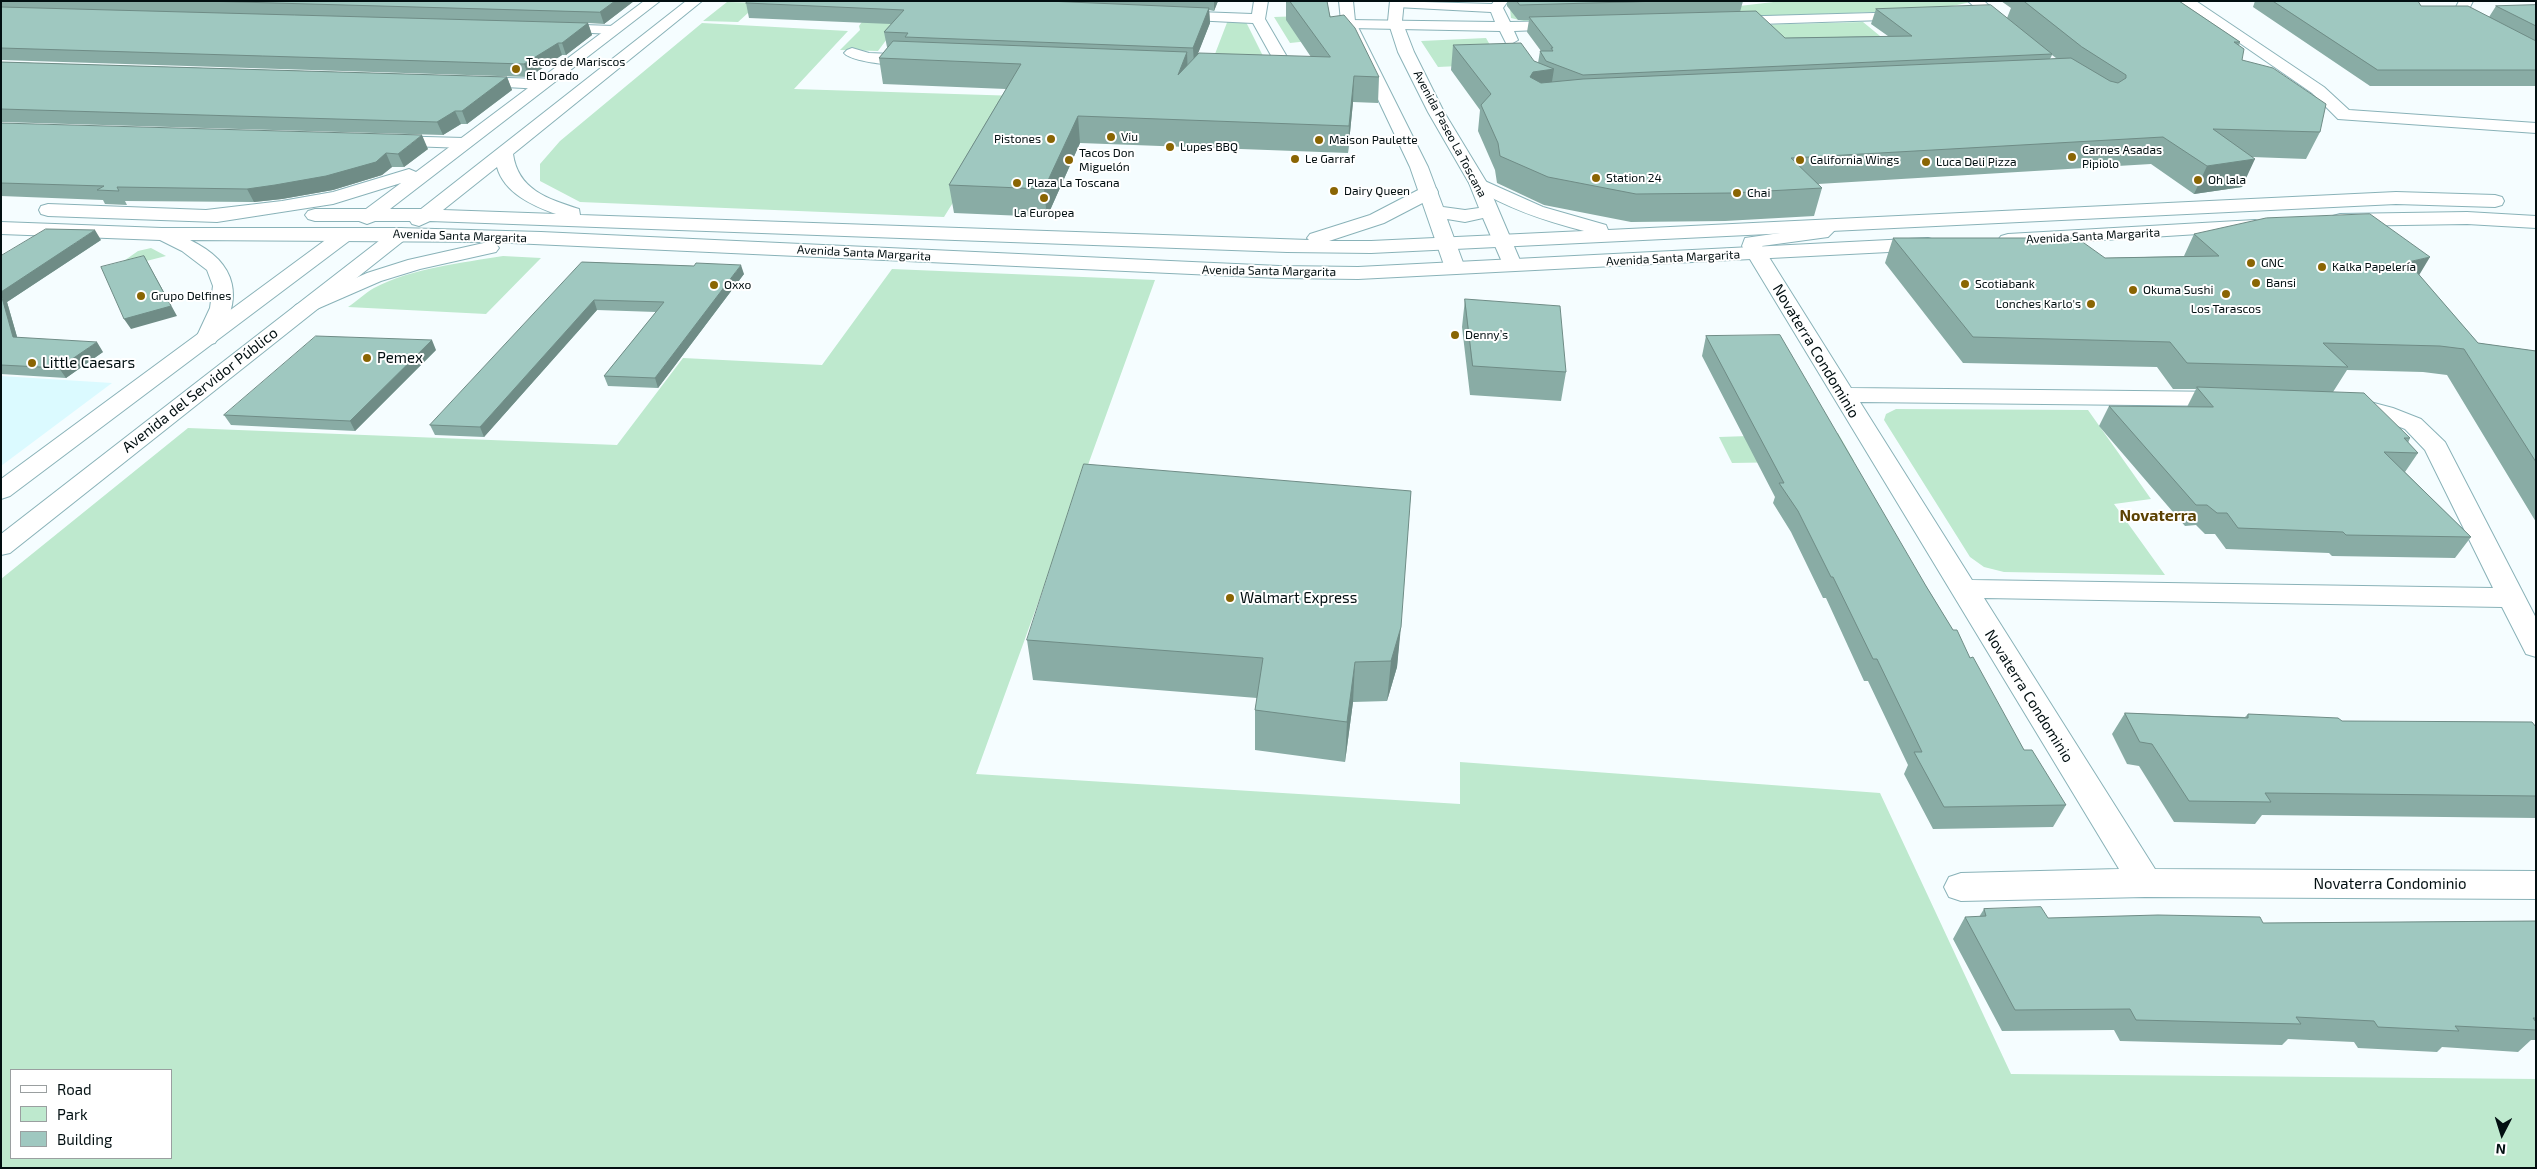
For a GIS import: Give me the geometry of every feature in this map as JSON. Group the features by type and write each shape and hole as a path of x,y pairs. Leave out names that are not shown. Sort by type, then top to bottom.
{"main road":[{"path":"1,492 653,1"},
{"name":"Avenida del Servidor Público","path":"1,547 695,1"},
{"path":"1261,1 1258,19 1296,74 1269,74"},
{"path":"1346,1 1352,29 1419,167 1437,212 1455,268"},
{"path":"2186,1 2318,90 2342,100 2424,121 2536,128"},
{"path":"2466,1 2461,11 2466,17 2536,55"},
{"path":"1397,2 1499,5 1503,27 1518,50"},
{"name":"Avenida Paseo La Toscana","path":"1397,2 1397,29 1436,112 1478,183 1512,265"},
{"path":"1973,8 1990,14 2020,39"},
{"path":"1160,15 1258,19"},
{"path":"1712,21 1920,16"},
{"path":"1352,29 1582,25"},
{"path":"535,28 614,30"},
{"path":"852,53 867,58 926,60"},
{"path":"454,81 543,84"},
{"path":"375,141 464,143"},
{"path":"504,152 507,172 516,184 532,196 556,208 592,220"},
{"path":"202,216 293,207 335,199 372,189 439,163"},
{"path":"1478,183 1501,197 1529,209 1574,223 1630,235"},
{"path":"1287,246 1377,219 1429,192"},
{"name":"Avenida Santa Margarita","path":"30,210 202,216 425,215 1287,246 1504,242 2396,198 2443,198 2536,205"},
{"path":"2122,235 2112,230 2109,225 2111,222 2197,214 2214,207"},
{"path":"1437,212 1465,216 1491,211"},
{"name":"Avenida Santa Margarita","path":"2084,213 2093,225 2077,229 2012,232 1991,240 2122,235 2278,225"},
{"path":"2317,222 2366,219 2467,218 2536,222"},
{"path":"1757,253 1752,242 1821,233 1825,230 1825,226"},
{"name":"Avenida Santa Margarita","path":"1,228 162,234 400,234 541,238 1279,272 1358,272 1455,268 1944,243"},
{"path":"162,234 200,252 214,263 222,278 223,299 207,338"},
{"path":"303,309 374,277 415,264 541,238"},
{"name":"Novaterra Condominio","path":"1757,253 1842,395 2145,883 2536,885"},
{"path":"1842,395 2248,399"},
{"path":"2326,402 2346,402 2386,413 2413,424 2436,446 2536,647"},
{"path":"1963,589 2511,598"},
{"path":"1961,887 2145,883"}],"shaded area":[{"path":"1,376 112,383 1,466"}],"green space":[{"path":"1782,1 1971,2 1934,10 1569,23 1532,23 1511,18 1510,9 1662,15"},
{"path":"727,2 759,3 738,22 703,21"},
{"path":"910,8 878,51 840,50 860,30 859,26 864,19"},
{"path":"1330,15 1347,37 1290,43 1274,17"},
{"path":"1228,20 1245,20 1263,56 1210,67"},
{"path":"1863,22 1891,45 1778,52 1751,25"},
{"path":"702,23 848,31 794,89 1019,96 944,217 580,202 540,181 540,164 560,141"},
{"path":"1486,38 1501,64 1438,67 1421,41"},
{"path":"151,248 166,256 111,270 138,251"},
{"path":"503,256 541,258 486,314 348,307 374,288 404,276 437,267"},
{"path":"892,269 1155,280 976,774 1460,804 1460,762 1880,793 2011,1074 2536,1079 2536,1168 1,1168 1,579 188,428 617,445 683,358 822,365"},
{"path":"1896,409 2088,410 2151,499 2114,504 2165,575 2004,572 1984,567 1970,557 1884,420 1886,414"},
{"path":"1838,433 1854,461 1732,463 1719,437"}],"building":[{"path":"204,1 615,1 600,12"},
{"path":"748,1 1047,1 1209,8 1193,48 905,37 908,33 884,32 904,10 746,3"},
{"path":"1290,1 1327,1 1330,17 1344,15 1355,28 1379,77 1354,76 1349,126 1078,116 1044,189 949,185 1021,64 879,58 893,41 1187,52 1178,75 1199,53 1330,57"},
{"path":"1517,1 1621,2 1663,1 1520,5"},
{"path":"2024,1 2179,1 2240,42 2234,42 2244,49 2242,60 2273,68 2326,104 2320,132 2213,129 2255,159 2207,166 2163,137 1791,158 1822,188 1731,193 1636,194 1548,177 1500,156 1498,143 1481,105 1491,94 1453,45 1521,43 1534,61 1554,69 1533,72 1530,77 1541,83 1583,79 2071,58 2110,81 2118,83 2126,78 2126,75 2082,47"},
{"path":"2273,1 2418,1 2421,6 2468,6 2536,41 2536,70 2378,70"},
{"path":"1991,5 2052,54 1583,75 1546,61 1540,51 1553,51 1551,48 1553,48 1529,17 1756,11 1785,38 1912,36 1876,9"},
{"path":"2536,5 2536,26 2496,6"},
{"path":"1,7 588,23 562,43 558,43 524,64 1,48"},
{"path":"1,62 507,77 462,111 455,111 437,122 1,109"},
{"path":"1,123 422,135 398,154 386,153 376,162 326,176 247,189 117,187 119,191 97,190 104,186 1,183"},
{"path":"2370,214 2430,257 2408,262 2478,343 2536,351 2536,462 2464,349 2440,346 2323,343 2348,367 2187,363 2170,342 1973,337 1893,238 2077,238 2105,258 2219,256 2194,234 2266,218"},
{"path":"46,229 95,230 1,292 1,256"},
{"name":"Grupo Delfines","path":"144,256 171,306 124,319 101,267"},
{"path":"582,262 694,266 696,263 741,265 655,378 604,376 664,302 594,300 480,427 430,425"},
{"path":"1,294 13,337 97,342 59,368 1,365"},
{"path":"1465,299 1560,306 1566,372 1473,366"},
{"path":"1780,335 1926,586 1953,630 1957,630 1970,658 1973,657 2024,750 2032,750 2066,805 1944,807 1914,752 1922,752 1877,659 1873,659 1798,511 1779,483 1784,483 1706,336"},
{"path":"316,336 432,340 350,421 224,415"},
{"path":"2197,387 2364,393 2410,438 2404,438 2418,453 2384,452 2471,537 2346,535 2343,532 2238,528 2227,513 2217,513 2207,505 2196,505 2109,406 2213,407"},
{"name":"Walmart Express","path":"1084,464 1411,491 1401,627 1391,661 1355,662 1347,722 1255,710 1263,658 1027,640"},
{"path":"2125,713 2248,718 2248,714 2338,718 2342,721 2532,722 2536,727 2536,796 2265,793 2271,802 2189,801 2152,744 2140,742"},
{"path":"2041,907 2048,918 2158,915 2260,917 2263,923 2536,921 2536,1018 2533,1018 2536,1022 2536,1030 2455,1026 2459,1031 2378,1027 2374,1021 2296,1017 2301,1024 2136,1020 2130,1009 2015,1010 1965,917 1986,916 1984,909"}],"place":[{"name":"Tacos de Mariscos El Dorado","path":"516,69"},
{"name":"Viu","path":"1111,137"},
{"name":"Pistones","path":"1051,139"},
{"name":"Maison Paulette","path":"1319,140"},
{"name":"Lupes BBQ","path":"1170,147"},
{"name":"Carnes Asadas Pipiolo","path":"2072,157"},
{"name":"Le Garraf","path":"1295,159"},
{"name":"Tacos Don Miguelón","path":"1069,160"},
{"name":"California Wings","path":"1800,160"},
{"name":"Luca Deli Pizza","path":"1926,162"},
{"name":"Station 24","path":"1596,178"},
{"name":"Oh lala","path":"2198,180"},
{"name":"Plaza La Toscana","path":"1017,183"},
{"name":"Dairy Queen","path":"1334,191"},
{"name":"Chai","path":"1737,193"},
{"name":"La Europea","path":"1044,198"},
{"name":"GNC","path":"2251,263"},
{"name":"Kalka Papelería","path":"2322,267"},
{"name":"Bansi","path":"2256,283"},
{"name":"Scotiabank","path":"1965,284"},
{"name":"Oxxo","path":"714,285"},
{"name":"Okuma Sushi","path":"2133,290"},
{"name":"Los Tarascos","path":"2226,294"},
{"name":"Grupo Delfines","path":"141,296"},
{"name":"Lonches Karlo's","path":"2091,304"},
{"name":"Denny’s","path":"1455,335"},
{"name":"Pemex","path":"367,358"},
{"name":"Little Caesars","path":"32,363"},
{"name":"Walmart Express","path":"1230,598"}],"district":[{"name":"Novaterra","path":"2158,516"}]}
